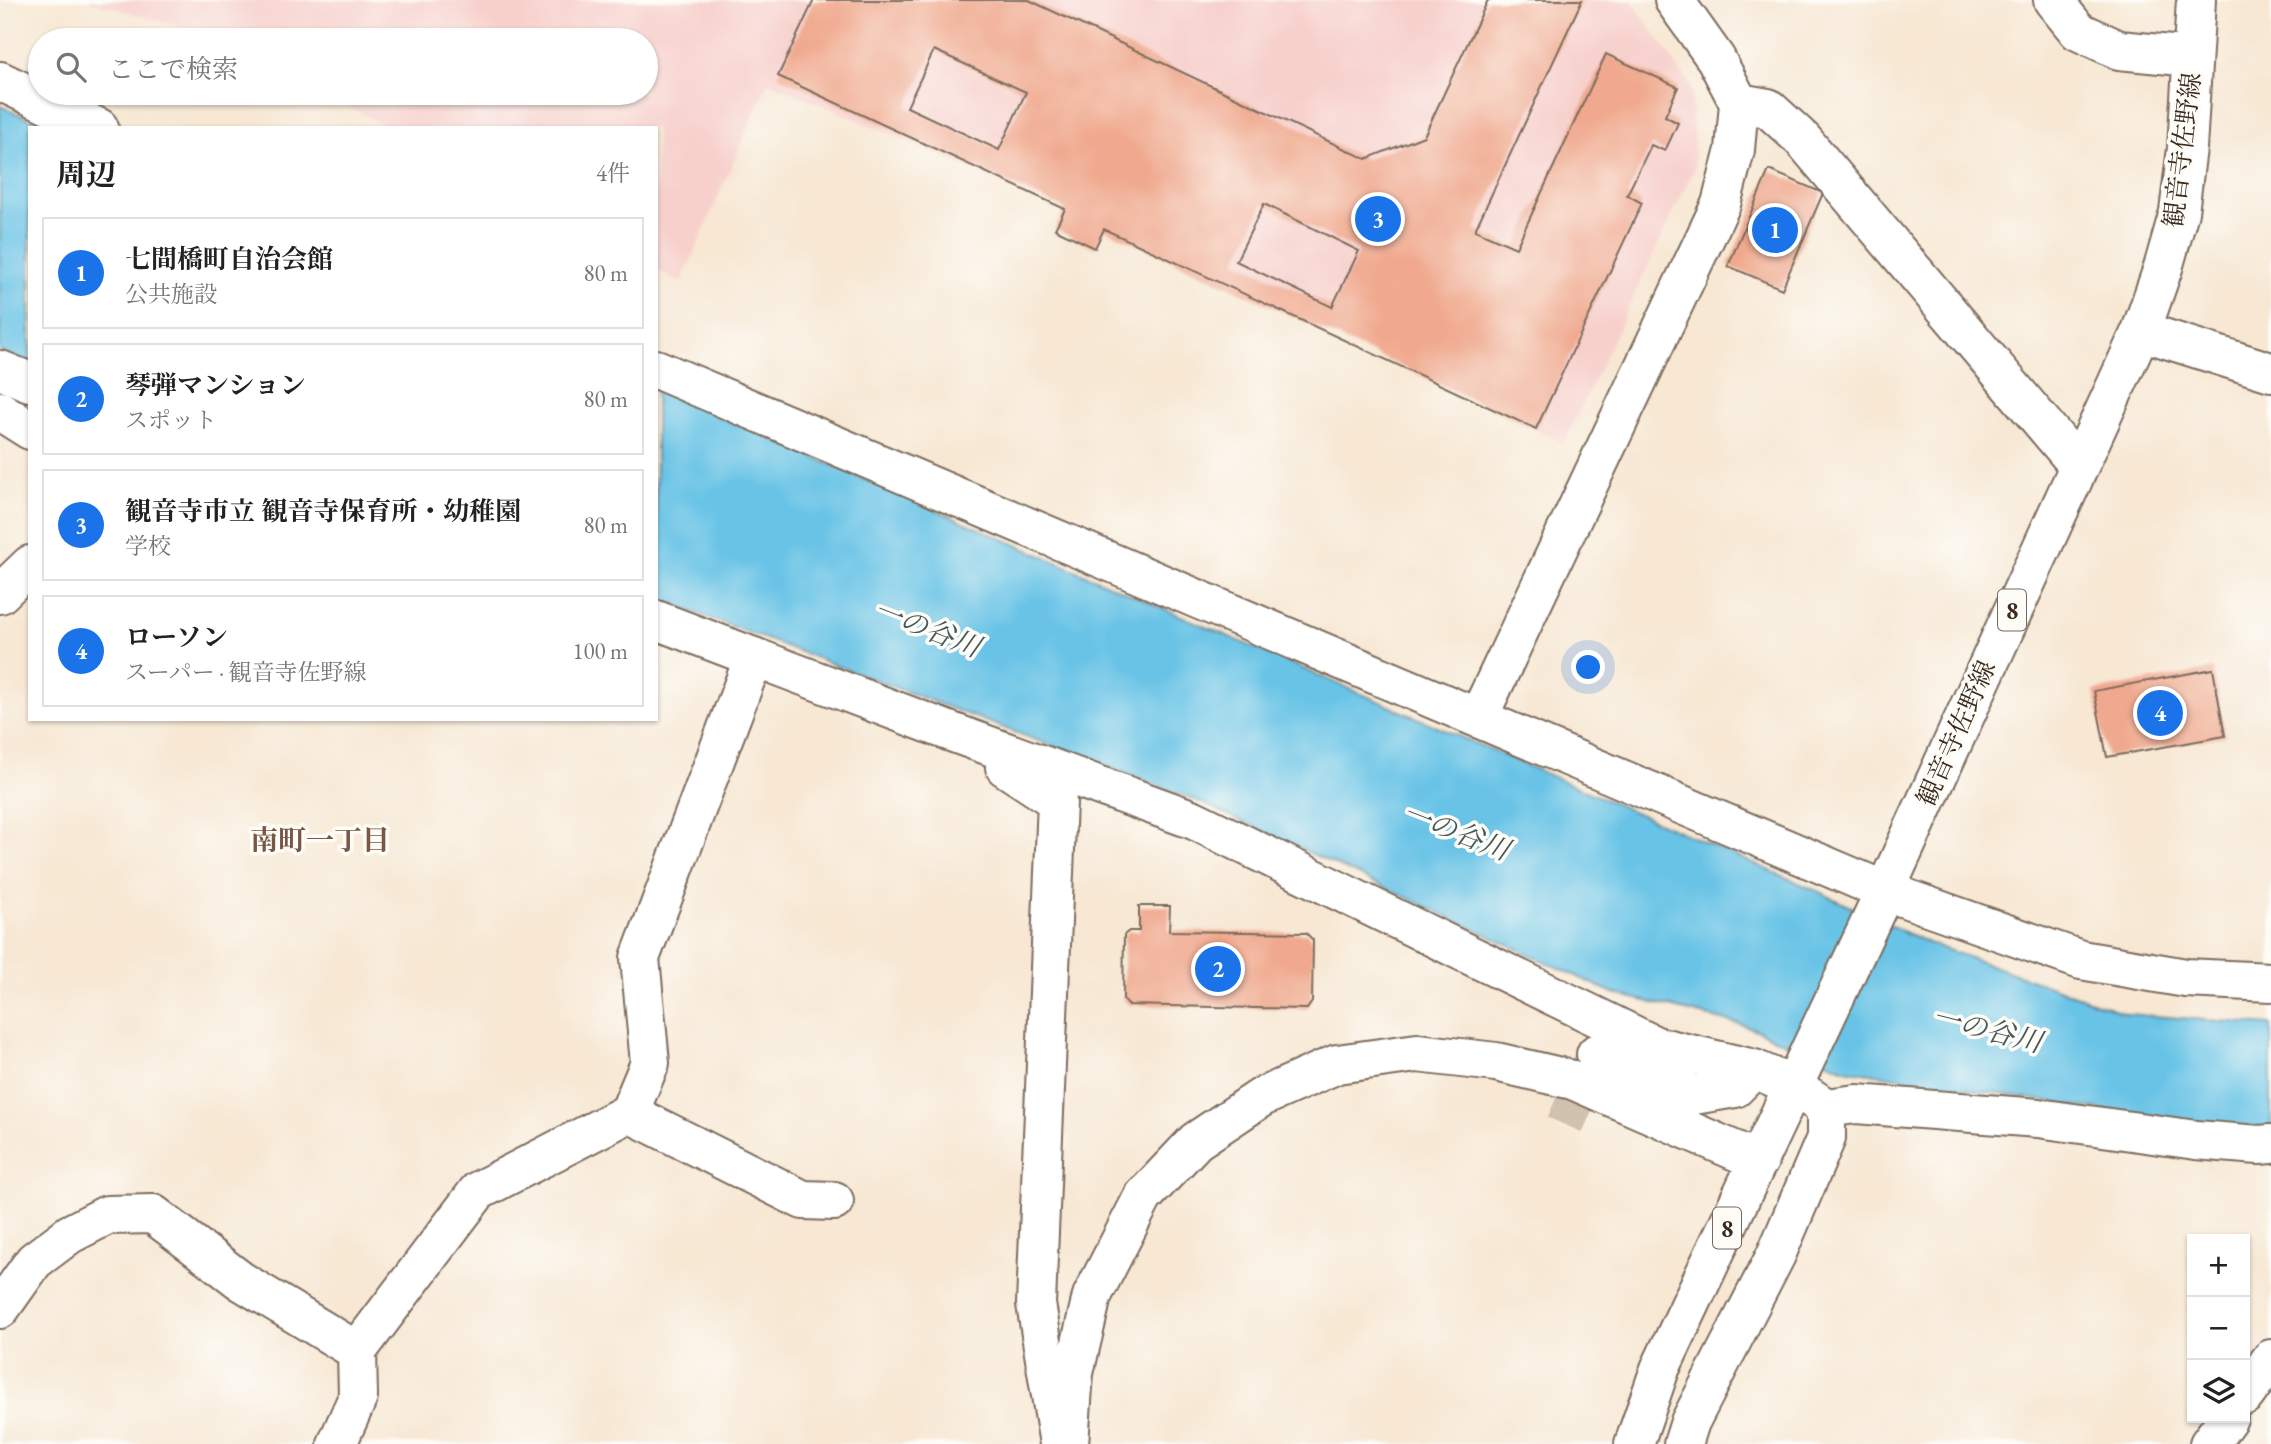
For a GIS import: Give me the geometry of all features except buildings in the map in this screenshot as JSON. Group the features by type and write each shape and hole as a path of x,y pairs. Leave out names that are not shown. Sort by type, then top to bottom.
{"street":[{"path":"1478,718 1721,204 1735,150 1739,103 1716,59 1674,0"},
{"path":"2053,0 2078,31 2119,50 2192,57"},
{"name":"観音寺佐野線","path":"1634,1444 1660,1370 1885,891 2141,331 2179,212 2187,148 2196,0"},
{"path":"0,81 28,94"},
{"path":"1739,103 1768,108 1803,139 2078,465"},
{"path":"51,105 95,126"},
{"path":"2141,331 2271,372"},
{"path":"0,370 28,381"},
{"path":"658,370 1885,891 2081,960 2186,978 2271,982"},
{"path":"0,411 28,429"},
{"path":"0,594 28,567"},
{"path":"658,621 1194,820 1656,1046 1754,1069 1794,1086 1826,1108 1856,1104 2025,1117 2196,1140 2259,1146 2271,1144"},
{"path":"337,1444 358,1397 357,1351 478,1191 629,1113 650,1063 640,958 754,657"},
{"path":"954,733 1057,801 1036,1304 1059,1444"},
{"path":"1069,1444 1074,1373 1092,1296 1143,1197 1196,1141 1262,1097 1337,1064 1417,1053 1496,1062 1573,1080 1759,1161"},
{"path":"1596,1054 1694,1095 1735,1088 1754,1069"},
{"path":"1683,1444 1690,1422 1781,1243 1826,1138 1826,1108"},
{"path":"629,1113 803,1200 834,1201"},
{"path":"0,1308 34,1261 71,1234 107,1215 153,1214 241,1281 357,1351"},
{"path":"1022,1357 1053,1406"},
{"path":"2250,1388 2271,1359"},
{"path":"2209,1444 2224,1423"}],"shaded area":[{"path":"88,0 1631,0 1691,86 1695,167 1564,443 1065,209 768,82 681,283 658,270 658,126 385,126 346,105 658,105 658,28 183,28"}],"water":[{"path":"0,106 46,126 28,126 28,362 0,351"},
{"name":"一の谷川","path":"658,390 1815,890 1928,943 2128,1014 2271,1025 2271,1131 2245,1133 1845,1069 1747,1026 1613,993 1191,798 658,599"}],"tunnel":[{"path":"1565,1125 1596,1054"}],"place":[{"name":"観音寺市立 観音寺保育所・幼稚園","path":"1378,219"},
{"name":"七間橋町自治会館","path":"1775,230"},
{"name":"ローソン","path":"2160,713"},
{"name":"琴弾マンション","path":"1218,969"}],"district":[{"name":"南町一丁目","path":"320,840"}]}
